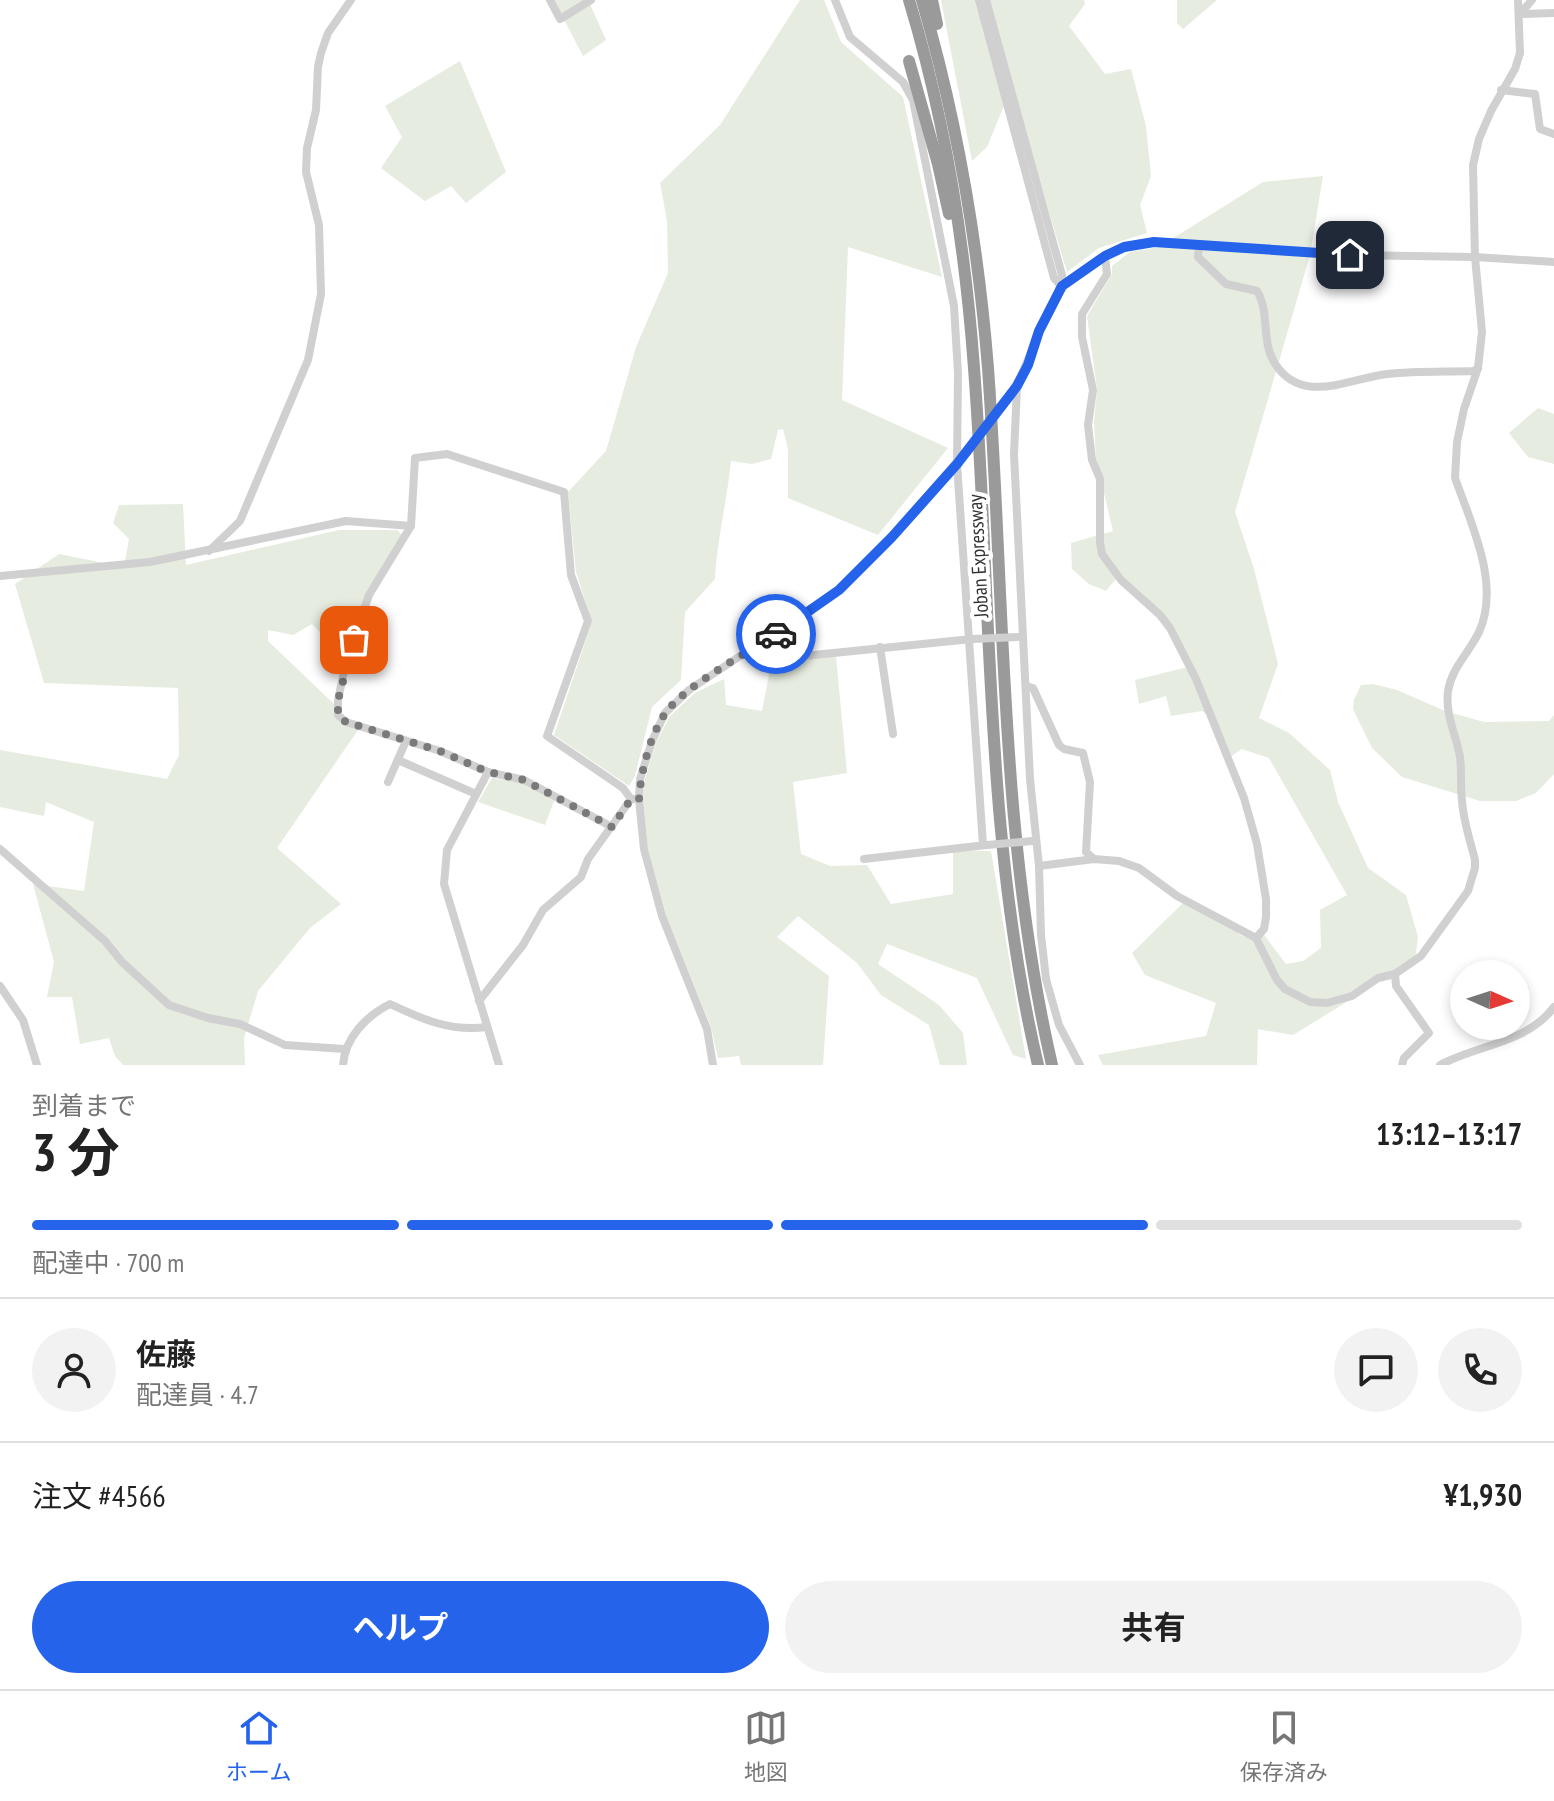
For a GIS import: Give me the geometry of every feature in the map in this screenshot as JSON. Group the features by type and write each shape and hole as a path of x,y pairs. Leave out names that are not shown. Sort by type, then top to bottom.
{"highway":[{"name":"Joban Expressway","path":"909,0 948,162 967,295 975,382 996,782 1003,856 1036,1029 1052,1065"},
{"name":"Joban Expressway","path":"922,0 948,96 967,196 983,322 997,514 1009,779 1038,1065"},
{"path":"932,0 948,96"},
{"path":"909,61 938,164 967,295"}],"street":[{"path":"209,551 240,521 308,360 321,294 319,225 306,172 307,148 316,110 321,53 328,33 351,0"},
{"path":"550,0 560,19 591,0"},
{"path":"835,0 850,37 903,82 913,100 954,306 958,373 957,464 985,845"},
{"path":"979,0 1054,278 1062,286"},
{"path":"479,1001 523,945 543,910 581,877 588,859 635,799 665,713 689,690 839,590 892,537 957,464 1017,386 1028,365 1039,331 1062,286 1062,275 986,0"},
{"path":"1039,866 1094,859 1119,861 1139,868 1177,896 1256,938 1277,980 1296,997 1310,1002 1339,1001 1365,989 1378,978 1395,974 1421,956 1468,891 1475,868 1463,810 1460,758 1448,719 1447,703 1453,671 1480,630 1485,603 1483,558 1455,478 1459,431 1478,368 1482,332 1475,257 1473,165 1479,139 1520,53 1518,0"},
{"path":"1520,14 1532,0"},
{"path":"1520,14 1554,13"},
{"path":"1501,90 1535,94 1540,129 1554,134"},
{"path":"1062,286 1105,256 1140,243 1554,262"},
{"path":"1199,245 1198,257 1226,284 1257,291 1263,308 1269,350 1278,368 1294,380 1315,388 1327,388 1388,374 1474,371 1478,368"},
{"path":"1105,256 1107,274 1082,314 1082,337 1093,390 1088,425 1092,460 1100,479 1102,554 1121,580 1170,628 1202,693 1244,798 1257,844 1266,908 1264,929 1256,938"},
{"path":"1017,386 1014,454 1021,637 1034,841 1039,866 1041,935 1046,979 1059,1025 1080,1065"},
{"path":"612,827 524,780 488,772 440,751 346,722 338,715 346,662 369,595 411,526 415,458 447,454 564,492 571,575 588,621 547,736 635,799 644,849 662,916 707,1029 713,1065"},
{"path":"0,576 150,562 346,521 411,526"},
{"path":"752,650 774,659 880,647 1021,637"},
{"path":"880,647 893,734"},
{"path":"1026,686 1033,688 1059,745 1083,753 1090,782 1086,852 1094,859"},
{"path":"388,782 406,741"},
{"path":"398,760 476,794"},
{"path":"488,772 447,850 444,884 499,1065"},
{"path":"864,859 1034,841"},
{"path":"0,849 105,941 122,962 169,1005 208,1018 240,1024 285,1045 344,1049"},
{"path":"1395,974 1396,986 1429,1033 1404,1058 1402,1065"},
{"path":"0,986 23,1020 37,1065"},
{"path":"343,1065 344,1049 362,1025 390,1004 429,1023 467,1030 487,1027"},
{"path":"1440,1065 1521,1035 1543,1021 1554,1007"}],"shaded area":[{"path":"554,0 590,0 606,40 583,56"},
{"path":"800,0 824,0 841,42 903,97 942,277 848,247 842,400 948,448 878,535 788,498 788,449 783,429 778,430 771,459 752,464 731,461 715,579 685,612 681,680 652,707 635,776 629,786 554,735 592,622 576,572 568,492 606,451 636,347 668,273 667,221 660,183 720,125"},
{"path":"941,0 1084,0 1085,4 1069,26 1105,74 1131,69 1146,126 1151,176 1140,205 1147,233 1099,248 1067,272 1016,102 1003,108 987,147 972,161"},
{"path":"1177,0 1217,0 1183,29 1177,23"},
{"path":"460,61 506,172 466,203 451,186 425,201 381,168 402,137 385,106"},
{"path":"1323,176 1310,255 1235,512 1254,569 1278,664 1259,718 1289,733 1330,770 1338,802 1368,868 1406,895 1418,937 1415,960 1293,1035 1258,1029 1257,1065 1103,1065 1098,1055 1206,1036 1216,1003 1145,975 1132,953 1183,903 1231,926 1240,935 1251,939 1264,935 1286,964 1303,961 1321,948 1320,910 1347,895 1269,758 1242,749 1230,757 1216,721 1202,711 1171,716 1166,696 1139,704 1135,680 1192,666 1173,626 1119,575 1106,591 1089,584 1072,569 1071,543 1113,531 1096,459 1094,421 1097,389 1087,316 1112,274 1112,266 1130,252 1159,247 1263,182"},
{"path":"1538,408 1554,414 1554,464 1528,457 1509,433"},
{"path":"183,504 186,565 339,530 397,530 402,535 366,594 344,656 312,624 293,635 268,630 268,641 334,704 335,718 358,730 277,848 341,904 310,928 258,991 244,1038 245,1065 123,1065 115,1056 109,1038 80,1044 72,997 47,997 54,962 33,884 84,891 94,822 46,802 44,816 0,807 0,750 167,779 179,755 178,688 44,683 15,584 59,554 124,567 129,539 113,523 119,505"},
{"path":"810,655 836,657 847,773 793,782 801,854 830,866 867,865 891,904 953,894 953,850 991,851 1026,1059 1013,1055 977,978 887,944 878,964 939,1005 963,1033 967,1065 940,1065 929,1025 881,995 857,963 798,916 777,937 829,976 823,1065 741,1065 739,1056 718,1058 711,1027 666,915 648,848 643,798 645,779 656,743 670,716 695,693 724,679 726,705 762,711 772,659"},
{"path":"1373,684 1484,722 1549,721 1554,715 1554,774 1536,793 1516,801 1480,801 1402,777 1372,748 1353,709 1361,685"},
{"path":"492,778 523,783 554,801 545,825 478,802"}],"way so far":[{"path":"354,640 338,700 338,715 346,722 440,751 488,772 524,780 612,827 631,799 639,799 640,779 665,713 689,690 776,634"}],"route":[{"path":"776,634 839,590 892,537 957,464 1017,386 1028,365 1039,331 1062,286 1105,256 1124,247 1154,242 1350,255"}]}
